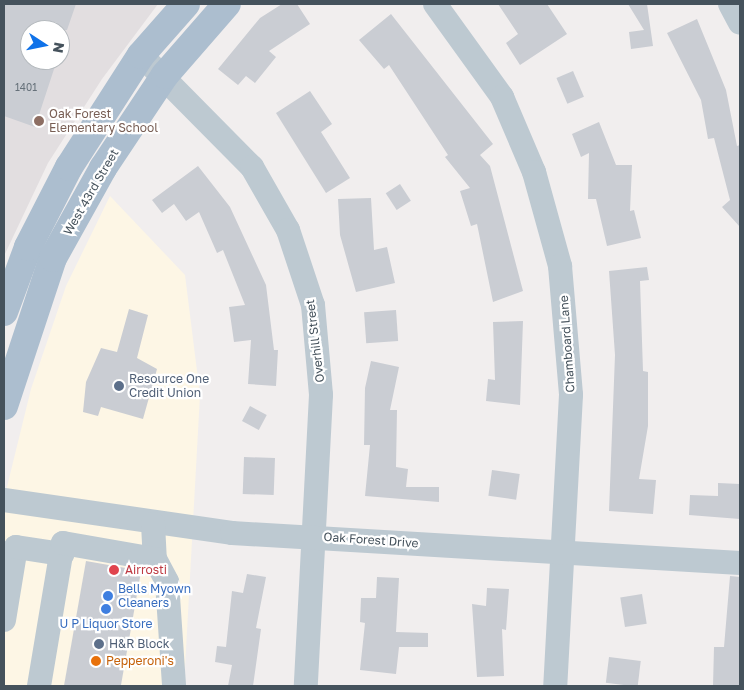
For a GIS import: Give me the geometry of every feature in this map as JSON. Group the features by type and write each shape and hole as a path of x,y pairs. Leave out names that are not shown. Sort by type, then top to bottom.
{"main road":[{"path":"4,312 28,247 69,167 141,55 186,4"},
{"name":"West 43rd Street","path":"4,406 53,258 103,168 165,75 227,4"}],"street":[{"name":"Chamboard Lane","path":"435,4 502,97 534,172 560,266 571,395 554,686"},
{"path":"730,4 740,23"},
{"name":"Overhill Street","path":"141,55 165,75 252,167 288,230 313,305 321,395 306,686"},
{"name":"Oak Forest Drive","path":"4,500 154,524 561,553 740,563"},
{"path":"40,686 69,511"},
{"path":"154,524 155,559 167,582 174,686"},
{"path":"4,620 16,546 155,559"}],"shaded area":[{"name":"Oak Forest Elementary School","path":"4,4 158,4 102,79 48,163 4,256"},
{"path":"110,196 185,275 200,395 184,686 4,686 4,499 31,389 66,286"}],"building":[{"path":"4,4 76,4 70,21 20,20 20,70 54,70 35,127 4,116"},
{"path":"282,4 297,4 310,24 269,51 276,57 255,83 246,76 238,85 218,69 260,18"},
{"path":"498,4 547,4 567,34 520,65 506,43 518,34"},
{"path":"628,4 647,4 653,46 631,49 629,32 644,30"},
{"path":"391,14 493,144 480,155 490,166 523,291 493,302 477,224 471,226 460,191 470,188 445,157 448,155 389,65 384,69 359,40"},
{"path":"697,19 726,90 737,146 740,145 740,227 722,207 730,200 714,138 708,139 701,100 667,33"},
{"path":"573,71 584,97 567,104 556,78"},
{"path":"310,91 332,124 321,132 350,178 326,193 276,113"},
{"path":"599,122 616,165 632,165 630,211 634,210 641,238 607,246 596,199 588,199 589,153 581,157 572,134"},
{"path":"198,166 230,207 266,285 274,350 278,350 276,386 248,384 251,340 234,342 229,307 245,305 223,250 217,253 199,212 186,221 174,204 162,213 152,200"},
{"path":"400,184 411,201 397,210 386,193"},
{"path":"371,198 374,250 387,247 395,283 356,292 340,235 338,199"},
{"path":"647,267 649,280 640,281 643,371 648,372 648,426 639,479 656,480 653,514 609,511 615,355 609,271"},
{"name":"Resource One Credit Union","path":"129,309 148,315 137,358 157,369 143,419 101,407 98,416 83,412 86,382 101,348 117,352"},
{"path":"396,310 398,341 366,343 364,312"},
{"path":"523,321 520,405 486,401 488,379 495,380 493,322"},
{"path":"371,361 399,367 390,410 397,410 396,467 408,469 406,487 439,487 439,502 365,496 370,445 364,445 365,388"},
{"path":"250,406 267,415 259,430 242,421"},
{"path":"244,457 275,458 274,495 243,494"},
{"path":"492,470 520,474 516,500 488,496"},
{"path":"718,483 740,484 740,519 689,515 690,495 718,496"},
{"path":"86,561 141,571 121,686 64,686"},
{"path":"247,574 266,577 256,628 261,629 253,686 228,686 232,665 215,662 217,646 226,647 232,591 243,593"},
{"path":"730,576 740,577 740,686 713,686 714,647 724,647"},
{"path":"377,577 399,578 396,632 428,633 428,647 399,647 396,674 360,670 365,623 360,622 361,598 376,598"},
{"path":"487,588 509,589 506,630 502,629 504,676 477,677 472,604 486,606"},
{"path":"642,594 647,624 625,627 620,597"},
{"path":"609,657 641,661 638,686 606,683"}],"place":[{"name":"Oak Forest Elementary School","path":"39,121"},
{"name":"Resource One Credit Union","path":"119,386"},
{"name":"Airrosti","path":"114,570"},
{"name":"Bells Myown Cleaners","path":"108,596"},
{"name":"U P Liquor Store","path":"106,609"},
{"name":"H&R Block","path":"99,644"},
{"name":"Pepperoni's","path":"96,661"}]}
